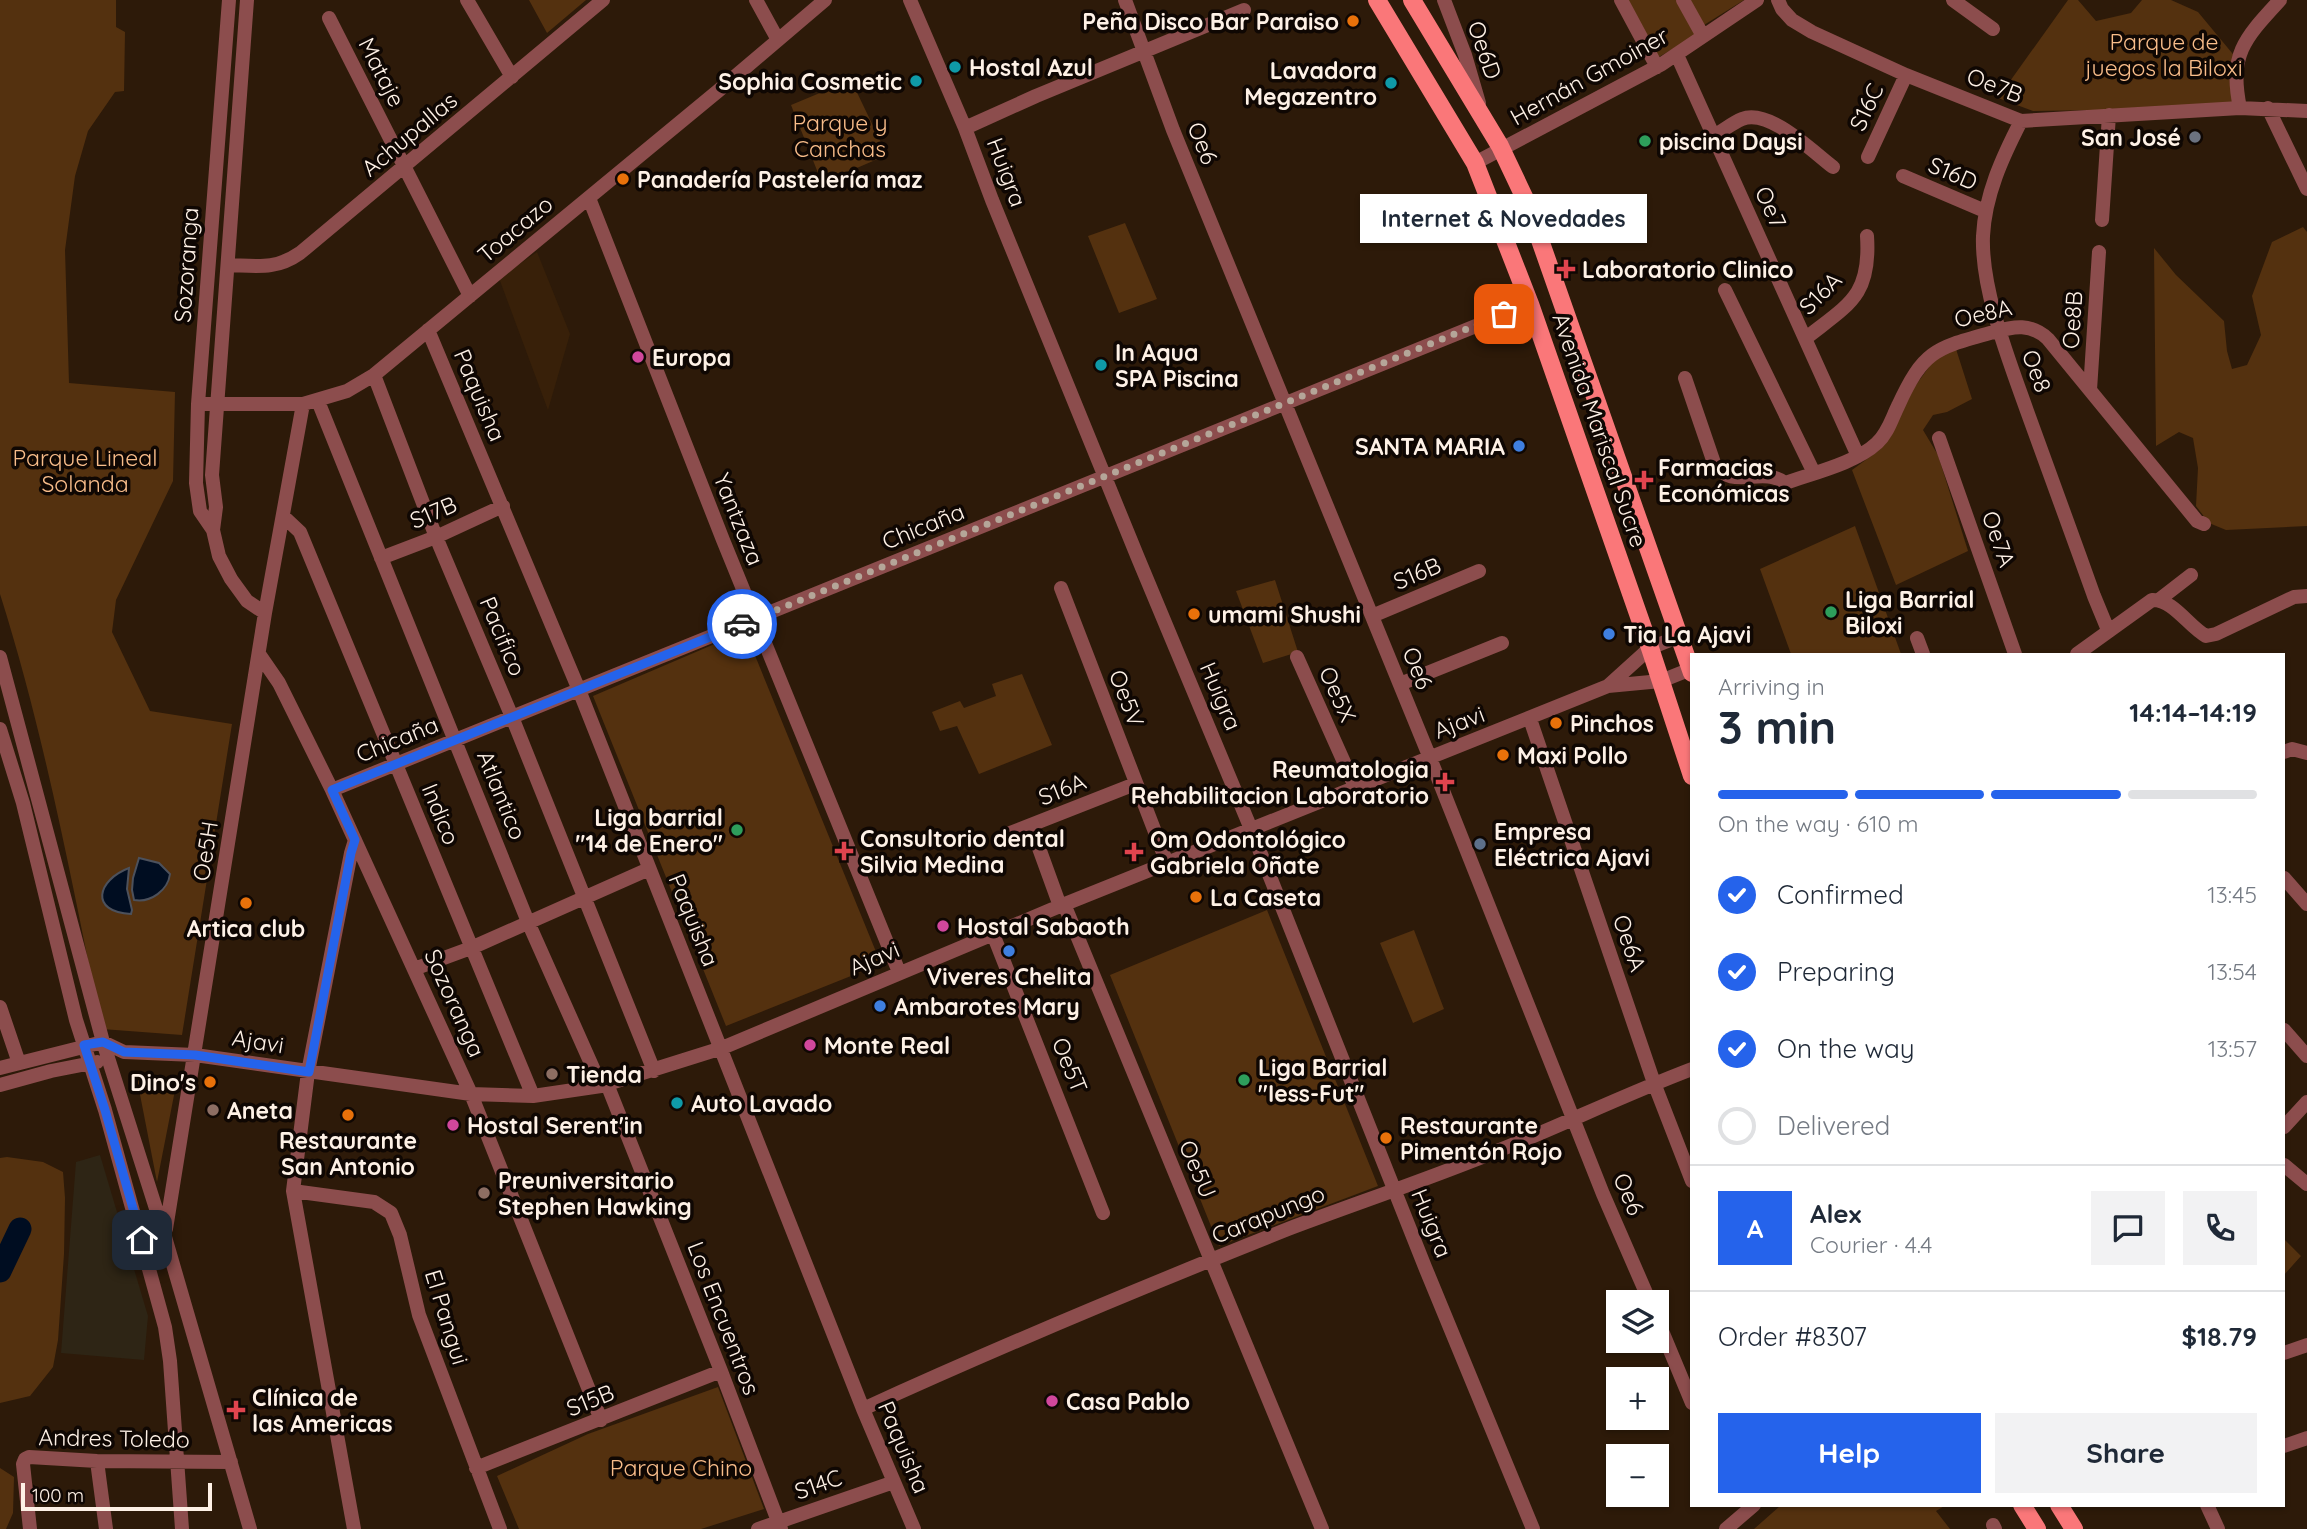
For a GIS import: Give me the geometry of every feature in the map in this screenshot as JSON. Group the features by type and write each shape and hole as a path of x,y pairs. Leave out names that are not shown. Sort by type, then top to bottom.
{"main road":[{"name":"Avenida Mariscal Sucre","path":"1377,0 1475,163 1530,303 1690,770"},
{"name":"Avenida Mariscal Sucre","path":"1412,0 1502,149 1527,203 1690,665"},
{"path":"2023,1507 2036,1529"},
{"path":"2060,1507 2074,1529"}],"street":[{"name":"Sozoranga","path":"213,530 200,511 196,483 198,404 229,0"},
{"name":"Sozoranga","path":"247,0 212,475 216,508 213,530 219,556 230,579 247,601 265,613"},
{"path":"467,0 512,77"},
{"name":"Achupallas","path":"229,265 272,267 287,262 405,168 603,0"},
{"path":"756,0 778,40"},
{"name":"Toacazo","path":"198,404 303,404 347,391 374,374 825,0"},
{"name":"Huigra","path":"910,0 965,128 997,212 1251,829 1393,1189 1533,1529"},
{"name":"Oe6","path":"1125,0 1173,130 1430,758 1573,1119 1645,1290"},
{"name":"Oe6D","path":"1444,0 1465,55 1482,114"},
{"path":"1621,0 1657,67"},
{"path":"1683,0 1703,36"},
{"name":"Hernán Gmoiner","path":"1475,163 1657,67 1756,0"},
{"name":"Oe7B","path":"1778,0 1792,20 1812,32 1906,75 2021,121 2240,108 2307,111"},
{"path":"1953,0 1993,29"},
{"path":"2240,108 2235,75 2237,59 2248,38 2280,0"},
{"path":"965,128 1244,10"},
{"name":"Mataje","path":"329,18 470,296"},
{"name":"Oe7","path":"1677,55 1857,456"},
{"name":"S16C","path":"1868,158 1906,75"},
{"path":"2268,108 2307,189"},
{"path":"2102,220 2109,115"},
{"path":"1713,136 1742,119 1762,117 1833,167"},
{"name":"Oe8","path":"2021,121 1994,180 1985,211 1985,267 1999,331 2108,630"},
{"name":"S16D","path":"1903,176 1985,211"},
{"name":"Yantzaza","path":"589,198 898,972"},
{"name":"S16A","path":"1806,338 1845,307 1857,293 1865,277 1868,262 1867,236"},
{"name":"Oe8B","path":"2090,390 2099,252"},
{"path":"1725,290 1814,473"},
{"name":"Chicaña","path":"332,790 1530,303"},
{"name":"Oe8A","path":"1685,378 1714,463 1720,472 1731,477 1771,476 1785,484 1857,456 1878,442 1886,432 1910,381 1934,352 1947,345 1999,331 2032,327 2043,334 2197,521 2204,524"},
{"name":"Paquisha","path":"428,330 579,690 863,1409 914,1529"},
{"name":"Pacifico","path":"374,374 436,537 512,717 654,1071"},
{"name":"Atlantico","path":"318,401 528,922 604,1085"},
{"path":"259,654 303,404"},
{"name":"Oe7A","path":"1939,438 2015,653"},
{"name":"S17B","path":"381,558 436,537 503,506"},
{"name":"Indico","path":"283,516 299,532 533,1096"},
{"name":"S16B","path":"1372,617 1479,571"},
{"path":"2078,653 2152,600 2160,599 2190,575"},
{"name":"Oe5V","path":"1061,589 1167,863"},
{"path":"2160,599 2195,630 2206,636 2294,597 2307,596"},
{"name":"Ajavi","path":"1608,687 1650,648 1680,636"},
{"path":"1917,638 1923,653"},
{"path":"1400,684 1502,643"},
{"name":"Sozoranga","path":"259,654 279,683 332,790 471,1094 601,1420"},
{"name":"Oe5H","path":"165,1237 259,654"},
{"path":"0,657 103,1042 165,1237 250,1529"},
{"name":"Oe5X","path":"1297,657 1356,789"},
{"name":"Ajavi","path":"103,1042 124,1052 195,1055 471,1094 533,1096 604,1085 722,1048 1062,905 1608,687 1661,681 1690,672"},
{"name":"Oe6A","path":"1530,719 1654,1083 1690,1176"},
{"path":"0,729 23,803 59,956 165,1327 170,1361 182,1529"},
{"path":"2285,752 2292,750 2307,753"},
{"name":"S16A","path":"1005,835 1135,784"},
{"name":"Oe5U","path":"1031,826 1322,1529"},
{"path":"354,1529 293,1191 309,1072 355,840"},
{"path":"414,969 471,948 649,869"},
{"path":"2285,879 2307,904"},
{"name":"Oe5T","path":"993,934 1103,1213"},
{"path":"0,1007 19,1063"},
{"path":"2285,1031 2307,1056"},
{"path":"0,1068 103,1042"},
{"path":"0,1085 89,1063 109,1061 124,1052"},
{"name":"Carapungo","path":"863,1409 947,1370 1212,1260 1393,1189 1473,1161 1690,1070"},
{"name":"Los Encuentros","path":"604,1085 721,1371 779,1525"},
{"path":"2285,1126 2307,1102"},
{"path":"2285,1166 2307,1184"},
{"name":"El Pangui","path":"293,1191 374,1202 391,1213 400,1235 419,1315 500,1529"},
{"path":"2285,1353 2307,1345"},
{"path":"1669,1348 1690,1398"},
{"name":"S15B","path":"476,1468 721,1371"},
{"path":"2285,1446 2307,1438"},
{"name":"Andres Toledo","path":"30,1529 23,1464 29,1457 97,1461 231,1462"},
{"path":"97,1461 106,1529"},
{"name":"S14C","path":"758,1529 779,1525 894,1482"},
{"path":"2208,1507 2218,1529"},
{"path":"1726,1529 1736,1511"}],"shaded area":[{"path":"537,252 570,334 548,410 499,278"},
{"path":"100,1155 148,1316 144,1360 61,1353 76,1162"}],"green space":[{"name":"Parque Lineal Solanda","path":"0,0 116,0 116,27 125,32 124,91 115,92 88,131 75,176 65,250 69,383 175,392 173,481 116,600 112,632 150,711 232,724 182,1035 102,1029 44,756 0,594"},
{"path":"529,0 586,0 547,33"},
{"path":"1625,0 1678,0 1697,35 1657,58"},
{"path":"1689,0 1744,0 1704,25"},
{"name":"Parque de juegos la Biloxi","path":"2068,0 2078,0 2096,21 2131,13 2142,0 2171,0 2198,12 2237,59 2240,108 2033,111 1998,98"},
{"name":"Parque y Canchas","path":"851,80 887,155 822,183 791,105"},
{"path":"1125,223 1157,299 1119,313 1088,236"},
{"path":"2303,227 2307,232 2307,526 2226,530 2209,523 2196,506 2198,468 2193,438 2179,432 2156,446 2154,248 2176,275 2224,321 2232,369 2247,365 2261,335 2252,296 2272,242"},
{"path":"1956,349 1972,399 1947,412 1933,415 1923,430 1938,455 1968,551 1896,585 1852,470 1878,451 1908,396 1934,360"},
{"name":"Liga Barrial Biloxi","path":"1855,526 1901,653 1791,653 1760,569"},
{"path":"1275,580 1298,652 1263,663 1236,591"},
{"name":"Liga barrial \"14 de Enero\"","path":"745,631 881,964 726,1026 593,696"},
{"path":"1022,674 1052,745 979,774 957,726 940,731 932,712 960,701 964,708 996,696 992,684"},
{"name":"Liga Barrial \"Iess-Fut\"","path":"1267,910 1378,1186 1219,1246 1110,975"},
{"path":"1414,930 1444,1009 1413,1023 1380,943"},
{"path":"136,1074 177,1080 157,1182"},
{"path":"0,1158 43,1162 63,1172 64,1254 58,1340 53,1367 30,1396 0,1403"},
{"path":"2285,1240 2301,1256 2285,1274"},
{"name":"Parque Chino","path":"718,1387 764,1509 701,1529 519,1529 497,1476 588,1434"},
{"path":"0,1468 14,1477 13,1513 6,1529 0,1529"},
{"path":"1779,1507 1943,1507 1936,1511 1950,1529 1754,1529"}],"water":[{"path":"139,858 159,863 170,874 166,885 158,894 147,899 134,900 133,878"},
{"path":"129,868 127,889 131,914 108,908 102,895 110,880"}],"waterway":[{"path":"0,1271 20,1229"}],"way so far":[{"path":"742,624 1504,314"}],"place":[{"name":"Peña Disco Bar Paraiso","path":"1353,21"},
{"name":"Hostal Azul","path":"955,67"},
{"name":"Sophia Cosmetic","path":"916,81"},
{"name":"Lavadora Megazentro","path":"1391,83"},
{"name":"San José","path":"2195,137"},
{"name":"piscina Daysi","path":"1645,141"},
{"name":"Panadería Pastelería maz","path":"623,179"},
{"name":"Laboratorio Clinico","path":"1566,269"},
{"name":"Internet & Novedades","path":"1504,314"},
{"name":"Europa","path":"638,357"},
{"name":"In Aqua SPA Piscina","path":"1101,365"},
{"name":"SANTA MARIA","path":"1519,446"},
{"name":"Farmacias Económicas","path":"1644,480"},
{"name":"Liga Barrial Biloxi","path":"1831,612"},
{"name":"umami Shushi","path":"1194,614"},
{"name":"Tia La Ajavi","path":"1609,634"},
{"name":"Pinchos","path":"1556,723"},
{"name":"Maxi Pollo","path":"1503,755"},
{"name":"Reumatologia Rehabilitacion Laboratorio","path":"1445,782"},
{"name":"Liga barrial \"14 de Enero\"","path":"737,830"},
{"name":"Empresa Eléctrica Ajavi","path":"1480,844"},
{"name":"Consultorio dental Silvia Medina","path":"844,851"},
{"name":"Om Odontológico Gabriela Oñate","path":"1134,852"},
{"name":"La Caseta","path":"1196,897"},
{"name":"Artica club","path":"246,903"},
{"name":"Hostal Sabaoth","path":"943,926"},
{"name":"Viveres Chelita","path":"1009,951"},
{"name":"Ambarotes Mary","path":"880,1006"},
{"name":"Monte Real","path":"810,1045"},
{"name":"Tienda","path":"552,1074"},
{"name":"Liga Barrial \"Iess-Fut\"","path":"1244,1080"},
{"name":"Dino's","path":"210,1082"},
{"name":"Auto Lavado","path":"677,1103"},
{"name":"Aneta","path":"213,1110"},
{"name":"Restaurante San Antonio","path":"348,1115"},
{"name":"Hostal Serent'in","path":"453,1125"},
{"name":"Restaurante Pimentón Rojo","path":"1386,1138"},
{"name":"Preuniversitario Stephen Hawking","path":"484,1193"},
{"name":"Casa Pablo","path":"1052,1401"},
{"name":"Clínica de las Americas","path":"236,1410"}],"route":[{"path":"142,1240 84,1045 103,1042 124,1052 195,1055 309,1072 355,840 332,790 742,624"}]}
